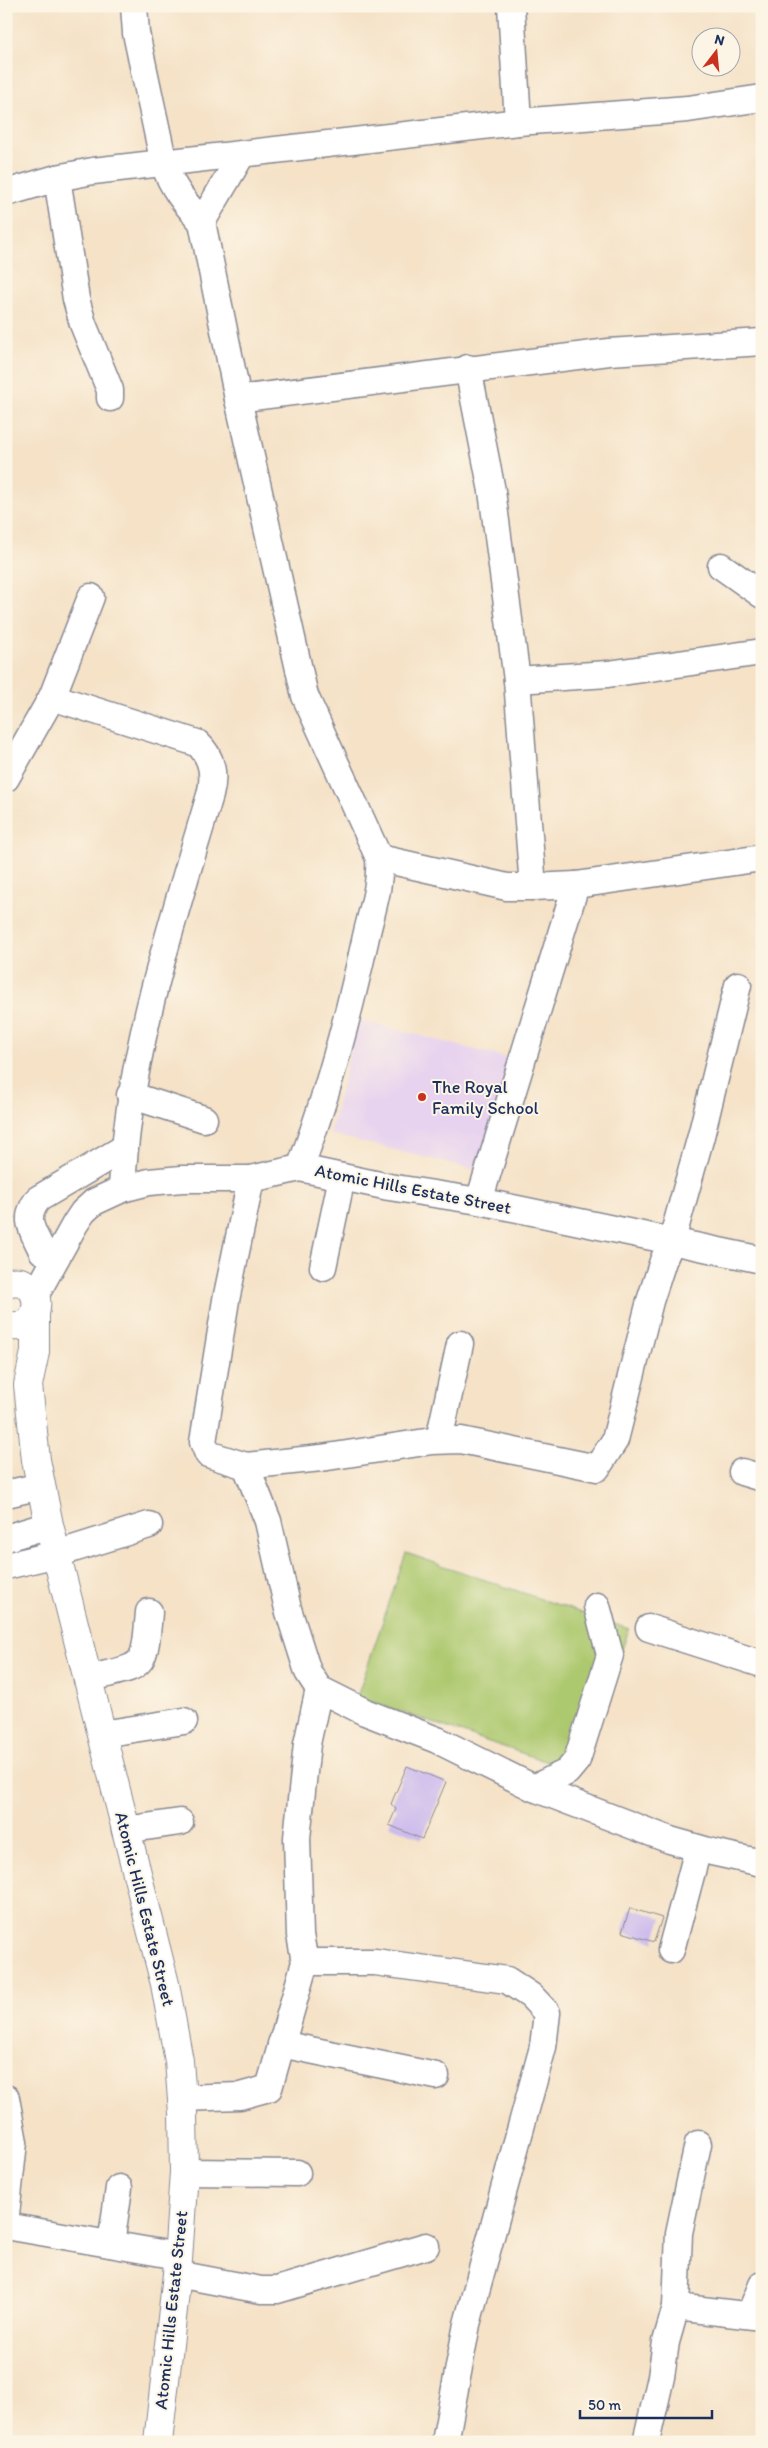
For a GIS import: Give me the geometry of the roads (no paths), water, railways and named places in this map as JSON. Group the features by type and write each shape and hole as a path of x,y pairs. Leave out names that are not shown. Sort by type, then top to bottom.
{"main road":[{"path":"6,1325 18,1326 25,1324 23,1293"},
{"name":"Atomic Hills Estate Street","path":"23,1293 34,1352 28,1385 30,1419 41,1486 87,1679 167,1994 179,2061 184,2172 178,2265 158,2442"},
{"name":"Atomic Hills Estate Street","path":"6,1329 28,1385"}],"street":[{"path":"134,6 136,34 164,164 170,182 182,200 202,222 238,399 306,696 378,858 380,883 349,1017 321,1114 300,1168"},
{"path":"511,6 518,122"},
{"path":"6,193 57,178 93,171 518,122 688,109 762,98"},
{"path":"202,222 242,154"},
{"path":"57,178 76,299 110,390 110,398"},
{"path":"238,399 468,368 609,352 762,342"},
{"path":"468,368 492,491 517,680 533,887"},
{"path":"721,566 762,594"},
{"path":"6,778 52,697 91,597"},
{"path":"517,680 608,674 762,652"},
{"path":"52,697 188,738 206,750 210,762 212,785 210,796 159,974 130,1095 122,1189"},
{"path":"378,858 499,885 533,887 576,885 762,858"},
{"path":"478,1201 576,885"},
{"path":"251,1179 226,1300 203,1442 208,1454 246,1466 439,1440 461,1440 597,1468 615,1440 650,1301 672,1240 738,985"},
{"path":"130,1095 204,1119"},
{"path":"42,1252 28,1218 30,1210 38,1200 124,1148"},
{"name":"Atomic Hills Estate Street","path":"23,1293 83,1212 94,1202 122,1189 149,1182 182,1179 251,1179 300,1168 389,1187 478,1201 762,1260"},
{"path":"323,1267 342,1177"},
{"path":"72,1178 94,1202"},
{"name":"Atomic Hills Estate Street","path":"23,1293 42,1252 75,1224"},
{"path":"439,1440 460,1344"},
{"path":"246,1466 268,1521 288,1609 308,1672 319,1689 365,1712 437,1740 534,1788 698,1849 762,1863"},
{"path":"6,1494 41,1486"},
{"path":"6,1538 49,1525"},
{"path":"6,1566 57,1554 149,1525"},
{"path":"534,1788 567,1772 577,1760 610,1655 596,1606"},
{"path":"87,1679 136,1667 142,1660 146,1650 149,1612"},
{"path":"649,1628 762,1664"},
{"path":"182,2098 240,2096 268,2088 305,1962 300,1936 297,1838 307,1744 319,1689"},
{"path":"102,1734 184,1721"},
{"path":"125,1830 180,1822"},
{"path":"671,1950 698,1849"},
{"path":"305,1962 375,1962 507,1980 531,1996 547,2013 543,2047 467,2324 445,2442"},
{"path":"281,2044 436,2076"},
{"path":"6,2215 14,2142 7,2103"},
{"path":"646,2442 661,2377 666,2342 676,2307 680,2233 698,2144"},
{"path":"184,2172 297,2173"},
{"path":"111,2244 119,2188"},
{"path":"6,2226 111,2244 261,2290 277,2290 426,2246"},
{"path":"676,2307 756,2316 762,2285"}],"place":[{"name":"The Royal Family School","path":"422,1097"}]}
